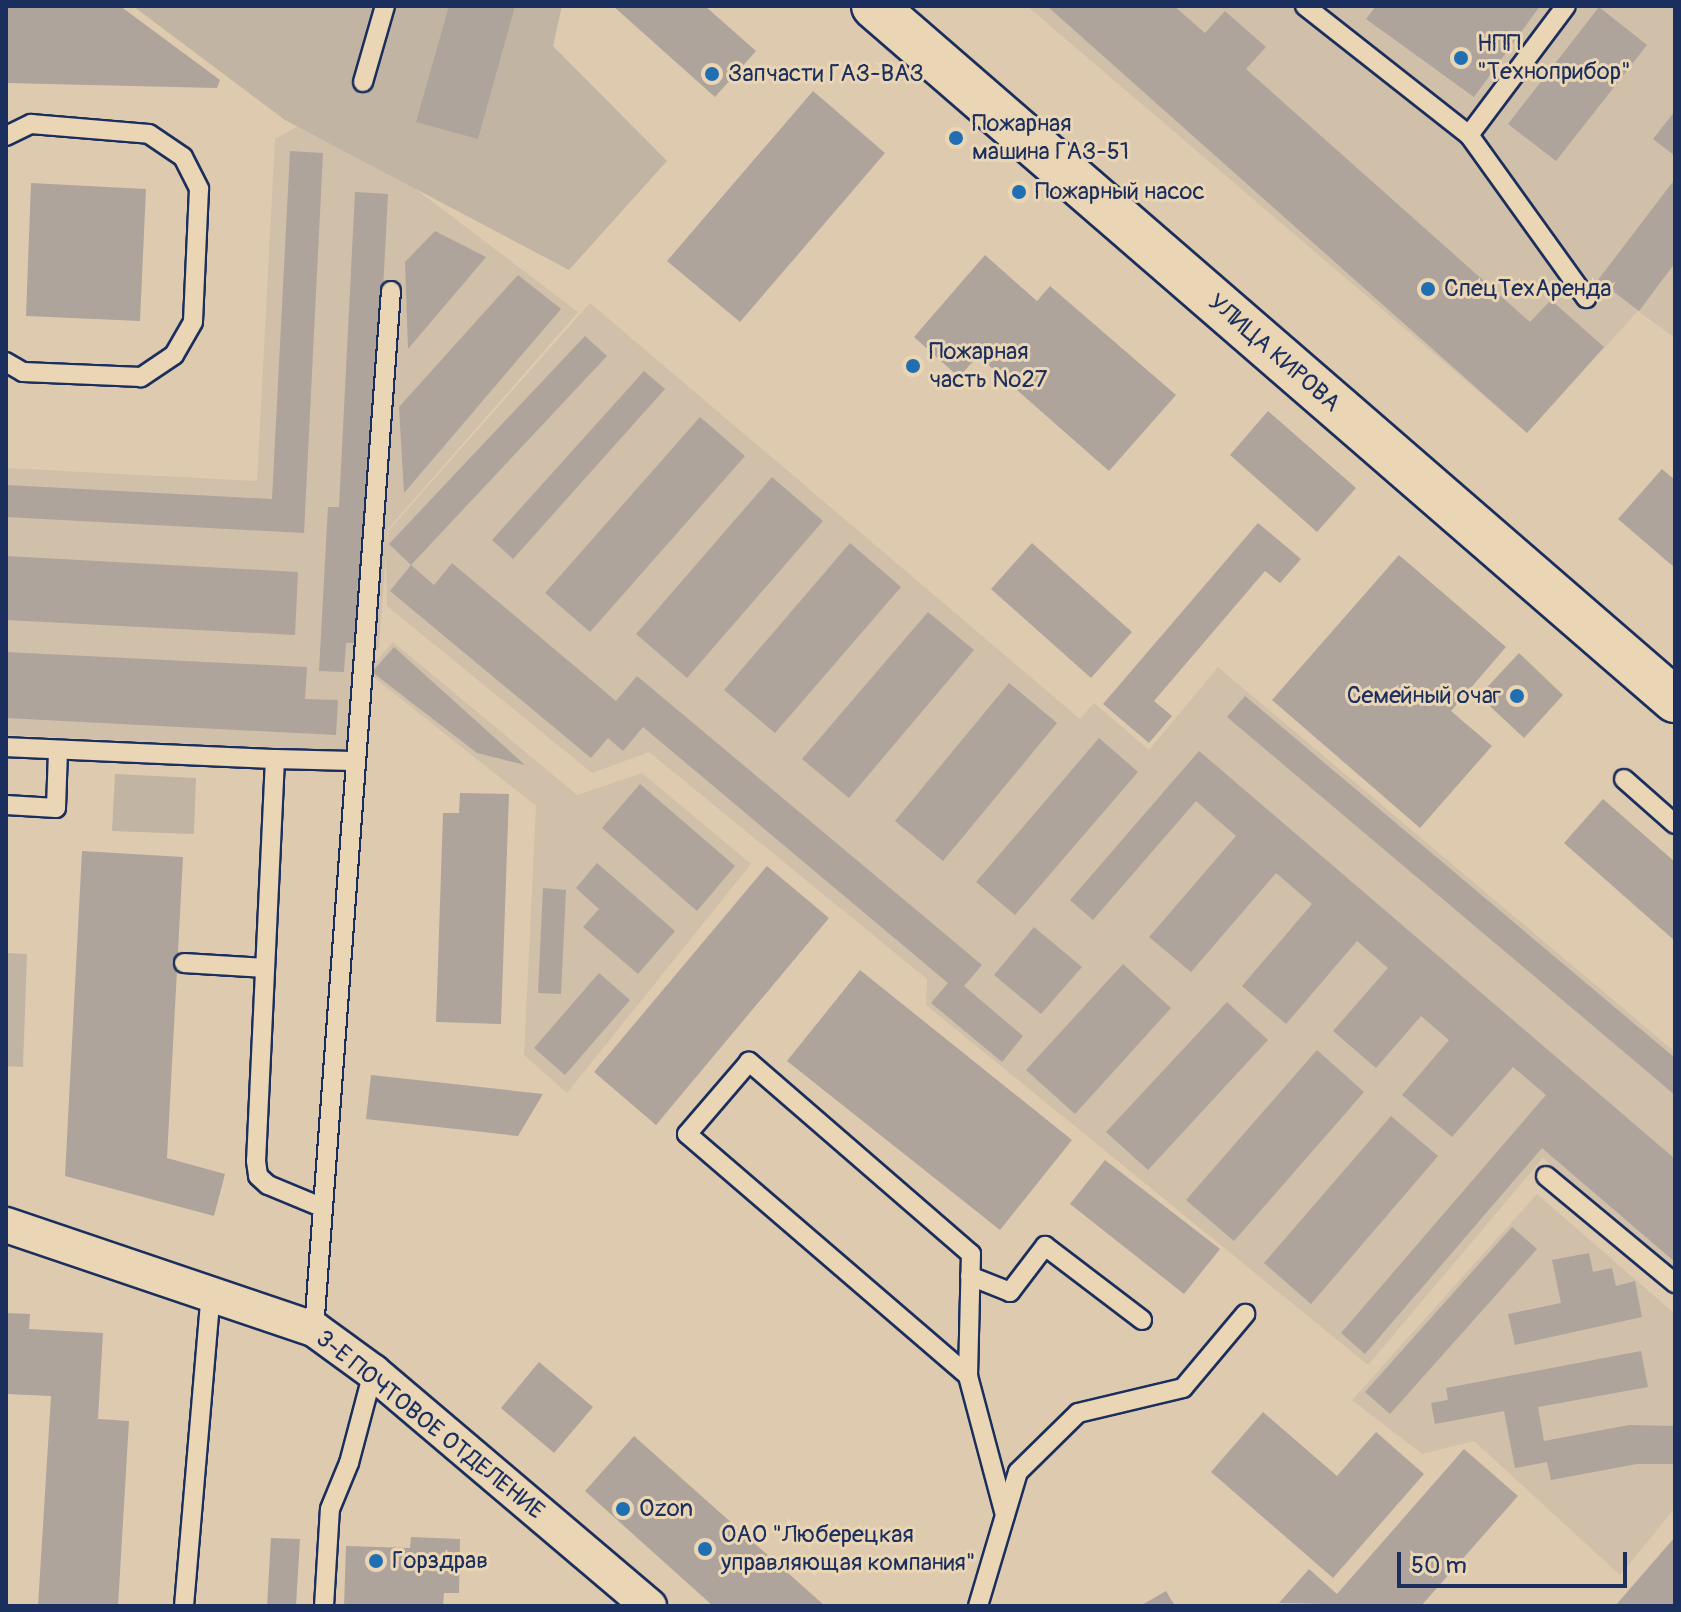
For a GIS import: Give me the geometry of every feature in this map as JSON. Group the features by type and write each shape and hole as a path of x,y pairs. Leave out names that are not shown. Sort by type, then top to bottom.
{"main road":[{"name":"УЛИЦА КИРОВА","path":"874,6 1675,700"}],"street":[{"name":"3-Е ПОЧТОВОЕ ОТДЕЛЕНИЕ","path":"6,1225 314,1329 373,1372 649,1606"}],"lane":[{"path":"363,82 385,6"},
{"path":"1305,6 1469,135 1586,298"},
{"path":"1469,135 1566,6"},
{"path":"6,136 31,124 149,134 183,157 199,189 193,322 174,355 141,377 23,372 6,362"},
{"path":"314,1329 353,761 369,637 391,291"},
{"path":"6,747 353,761"},
{"path":"6,805 56,808 58,750"},
{"path":"275,759 258,1176 321,1207"},
{"path":"1624,779 1675,824"},
{"path":"184,963 265,968"},
{"path":"968,1376 687,1134 749,1062 971,1254 968,1376 1005,1515"},
{"path":"1546,1176 1675,1283"},
{"path":"970,1276 1010,1292 1045,1246 1142,1320"},
{"path":"184,1606 211,1293"},
{"path":"978,1606 1018,1472 1078,1413 1183,1388 1245,1314"},
{"path":"324,1606 330,1509 349,1463 373,1372"}],"shaded area":[{"path":"133,6 562,6 553,46 667,161 569,270 285,120"},
{"path":"1027,6 1675,6 1675,338 1638,311 1527,433"},
{"path":"318,115 578,312 388,529 386,549 389,530 590,303 1080,719 1094,703 1149,750 1218,667 1675,1052 1675,1270 1543,1158 1368,1365 926,1005 927,979 649,752 592,773 387,606 386,553 379,647 351,683 349,751 6,735 6,468 257,481 275,139"},
{"path":"393,642 577,795 642,773 751,864 567,1093 524,1055 536,806 367,672"},
{"path":"115,774 196,778 194,834 112,831"},
{"path":"6,953 27,954 23,1067 6,1066"},
{"path":"1537,1194 1675,1314 1675,1508 1620,1575 1474,1441 1422,1454 1352,1400"}],"building":[{"path":"6,6 120,6 220,80 217,88 6,83"},
{"path":"449,6 515,6 478,139 416,122"},
{"name":"Запчасти ГАЗ-ВАЗ","path":"613,6 705,6 756,51 715,97"},
{"path":"1047,6 1174,6 1205,33 1225,11 1266,47 1246,69 1530,322 1551,300 1604,347 1527,433"},
{"name":"НПП \"Техноприбор\"","path":"1376,6 1540,6 1474,97 1366,19"},
{"path":"1599,7 1647,45 1556,161 1508,124"},
{"path":"813,91 885,153 740,322 667,261"},
{"path":"1675,111 1675,156 1653,139"},
{"path":"290,151 323,153 304,533 6,517 6,485 272,499"},
{"path":"1675,179 1675,263 1639,311 1598,280"},
{"path":"31,183 146,189 140,321 26,316"},
{"path":"355,192 388,194 368,579 358,578 355,643 346,643 344,672 319,671 328,507 339,507"},
{"path":"435,231 486,257 408,349 405,262"},
{"path":"985,255 1037,301 1050,286 1176,395 1109,471 978,356 959,377 914,337"},
{"path":"518,275 561,309 404,493 399,407"},
{"path":"585,336 607,356 411,565 389,544"},
{"path":"644,371 665,389 513,559 492,540"},
{"path":"1268,411 1356,488 1317,532 1230,455"},
{"path":"700,417 745,456 590,632 545,593"},
{"path":"1662,469 1675,480 1675,568 1618,519"},
{"path":"772,477 823,521 687,678 636,634"},
{"path":"1258,523 1301,559 1280,583 1265,571 1154,701 1172,716 1149,743 1103,704"},
{"path":"850,543 901,587 775,733 724,690"},
{"path":"1032,543 1132,632 1091,678 991,589"},
{"path":"1399,555 1506,647 1451,711 1492,746 1420,828 1272,700"},
{"path":"6,556 298,572 295,635 6,620"},
{"path":"452,563 616,701 637,676 982,965 964,986 1023,1036 1002,1062 931,1003 948,983 643,727 623,751 608,738 591,758 390,591 411,565 434,585"},
{"path":"928,612 974,650 849,798 802,759"},
{"path":"394,647 525,765 477,753 372,672"},
{"path":"6,652 307,667 305,699 338,700 336,735 6,718"},
{"path":"1519,653 1563,695 1524,738 1479,696"},
{"path":"1009,683 1057,723 943,861 895,821"},
{"path":"1245,696 1675,1058 1675,1095 1227,717"},
{"path":"1099,738 1138,772 1015,915 976,882"},
{"path":"1199,751 1675,1159 1675,1262 1542,1148 1365,1354 1341,1333 1546,1095 1513,1067 1452,1137 1402,1095 1449,1040 1421,1016 1376,1068 1333,1031 1388,968 1357,941 1286,1024 1242,986 1312,904 1276,873 1191,972 1149,937 1236,836 1196,801 1093,920 1070,900"},
{"path":"640,784 735,866 697,911 602,828"},
{"path":"460,793 509,794 501,1024 436,1022 443,813 459,813"},
{"path":"1603,799 1675,862 1675,941 1564,843"},
{"path":"82,851 183,857 167,1158 225,1174 214,1216 65,1176"},
{"path":"597,863 675,931 638,974 583,927 599,909 576,888"},
{"path":"767,866 829,918 656,1125 594,1072"},
{"path":"543,888 566,890 561,994 538,993"},
{"path":"1034,927 1082,967 1041,1014 994,975"},
{"path":"1123,964 1171,1008 1075,1114 1026,1070"},
{"path":"860,970 1072,1140 1000,1230 787,1061"},
{"path":"599,973 630,1000 565,1075 534,1048"},
{"path":"1227,1002 1268,1040 1148,1170 1106,1132"},
{"path":"1317,1050 1364,1092 1234,1241 1186,1200"},
{"path":"371,1075 543,1094 518,1136 366,1119"},
{"path":"1391,1116 1438,1156 1311,1304 1264,1263"},
{"path":"1105,1160 1220,1249 1184,1294 1070,1204"},
{"path":"1512,1227 1537,1249 1390,1414 1365,1392"},
{"path":"1589,1253 1593,1272 1612,1268 1616,1286 1635,1281 1642,1317 1515,1345 1508,1314 1561,1303 1552,1260"},
{"path":"6,1313 30,1314 29,1329 103,1333 98,1419 129,1421 118,1606 38,1606 51,1396 6,1394"},
{"path":"1641,1351 1648,1387 1538,1407 1544,1441 1629,1425 1675,1426 1675,1464 1637,1464 1551,1480 1547,1462 1515,1468 1504,1411 1435,1424 1431,1403 1448,1400 1446,1388"},
{"path":"539,1362 593,1407 554,1453 501,1408"},
{"path":"1263,1412 1337,1476 1376,1432 1424,1474 1333,1578 1211,1472"},
{"name":"ОАО \"Люберецкая управляющая компания\"","path":"634,1436 825,1606 713,1606 585,1491"},
{"path":"1464,1449 1518,1496 1421,1606 1279,1603 1309,1569 1337,1594"},
{"path":"411,1537 460,1539 459,1593 444,1593 443,1606 344,1606 346,1546 410,1548"},
{"path":"1675,1537 1675,1606 1615,1606"},
{"path":"271,1538 300,1539 296,1606 267,1606"},
{"path":"1166,1591 1175,1606 1140,1606"}],"place":[{"name":"НПП \"Техноприбор\"","path":"1461,58"},
{"name":"Запчасти ГАЗ-ВАЗ","path":"712,74"},
{"name":"Пожарная машина ГАЗ-51","path":"956,138"},
{"name":"Пожарный насос","path":"1019,192"},
{"name":"СпецТехАренда","path":"1428,289"},
{"name":"Пожарная часть №27","path":"913,366"},
{"name":"Семейный очаг","path":"1517,696"},
{"name":"Ozon","path":"623,1509"},
{"name":"ОАО \"Люберецкая управляющая компания\"","path":"705,1549"},
{"name":"Горздрав","path":"376,1561"}]}
